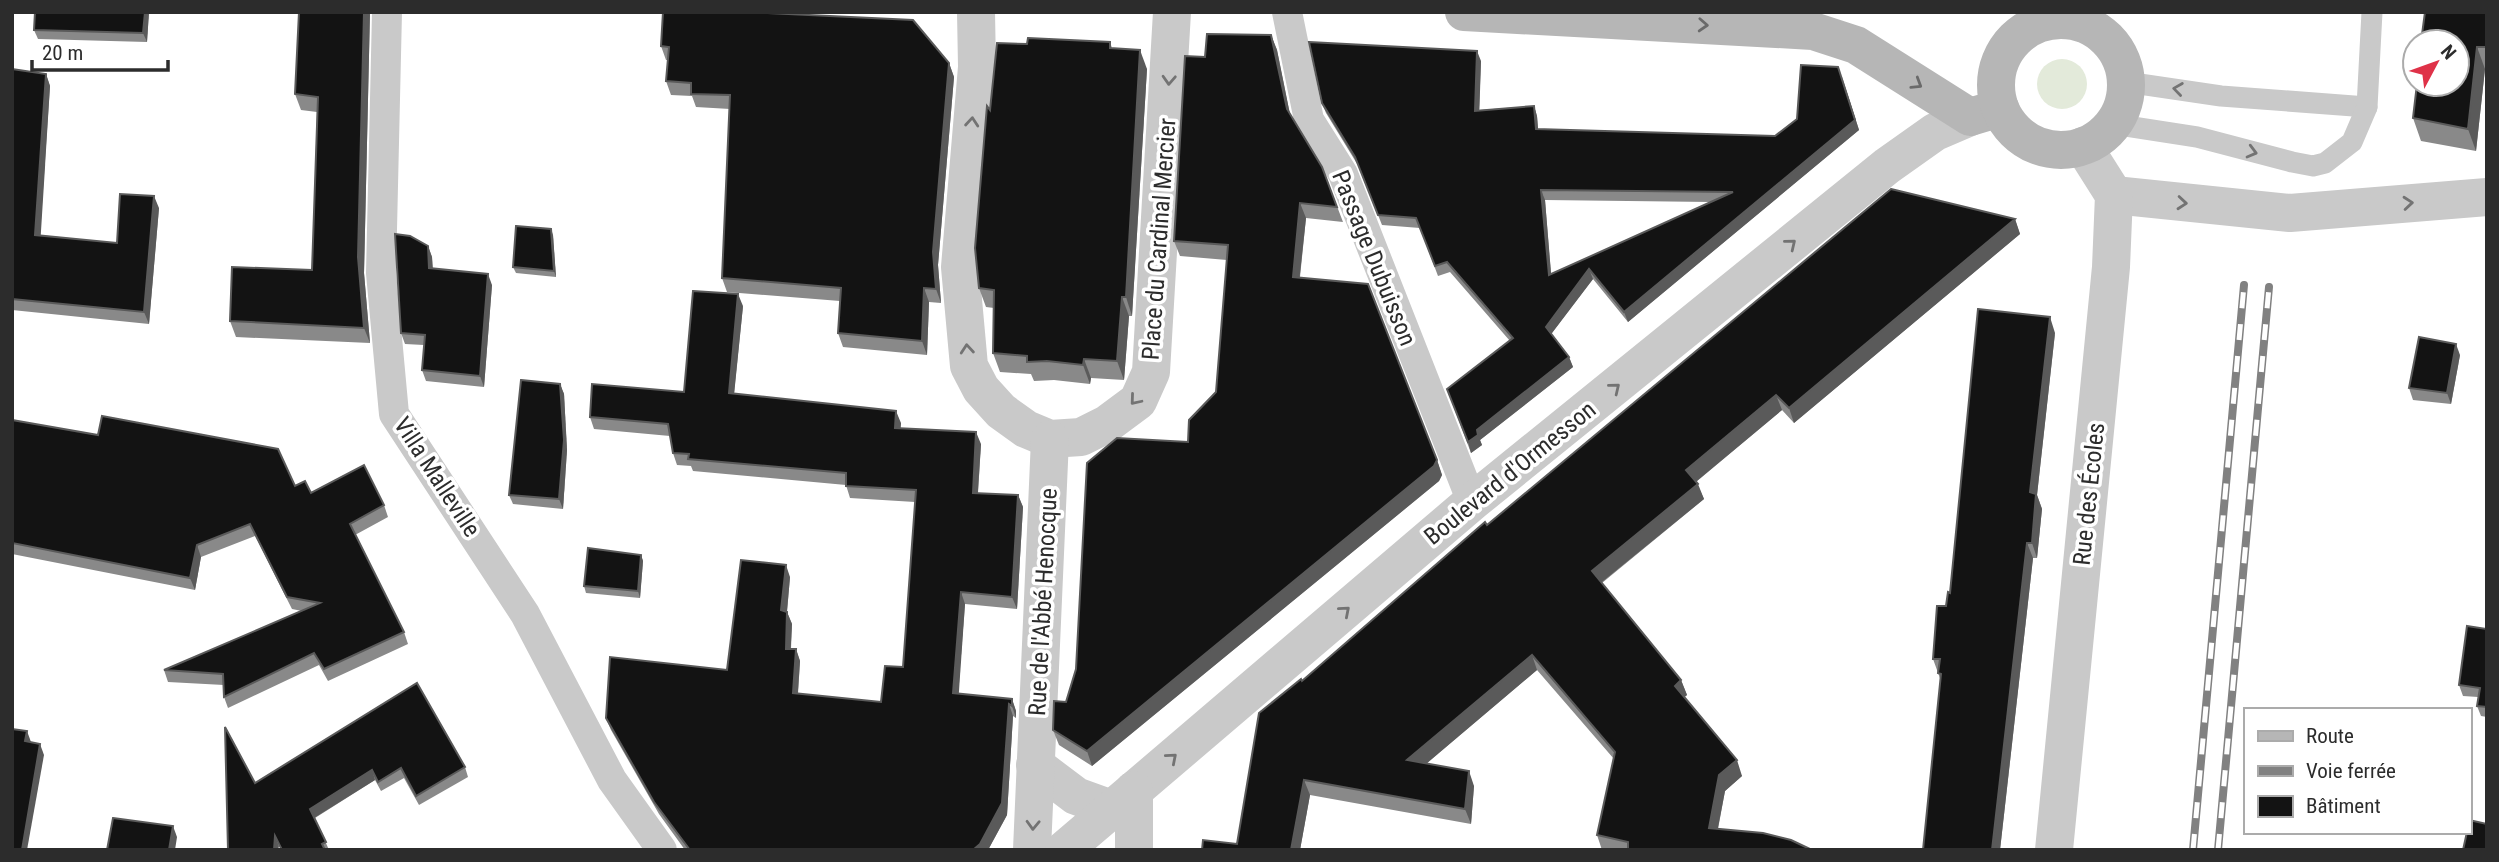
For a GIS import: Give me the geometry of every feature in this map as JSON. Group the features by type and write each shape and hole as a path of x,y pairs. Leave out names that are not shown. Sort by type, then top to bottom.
{"main road":[{"path":"1464,12 1813,31 1856,45 1985,113 2010,125 2025,139 2043,147 2063,149 2083,146 2097,139 2113,124 2123,104 2126,82 2122,60 2101,21 2058,19 2038,24 2021,34 2007,49 1998,68 1996,88 1985,113"}],"street":[{"name":"Villa Malleville","path":"387,12 381,273 394,414 525,614 612,780 662,850"},
{"path":"976,12 977,67 960,267 969,366 981,389 1001,411 1026,429 1050,439"},
{"name":"Place du Cardinal Mercier","path":"1050,439 1082,437 1107,424 1139,401 1151,372 1172,12"},
{"name":"Passage Dubuisson","path":"1287,12 1309,120 1343,174 1472,502"},
{"name":"Boulevard d'Ormesson","path":"1064,850 1472,502 1887,166 1935,132 1985,113"},
{"path":"2083,146 2114,195 2290,213 2487,197"},
{"name":"Rue des Écoles","path":"2054,850 2111,267 2114,195"},
{"name":"Rue de l'Abbé Henocque","path":"1032,850 1050,439"},
{"path":"1035,765 1076,796 1123,800 1134,850"}],"lane":[{"path":"2113,124 2196,137 2313,166 2325,163 2352,142 2368,107 2372,12"},
{"path":"2126,82 2221,96 2368,107"}],"green space":[{"path":"2062,59 2080,66 2087,84 2080,102 2062,109 2044,102 2037,84 2044,66"}],"building":[{"path":"35,12 145,12 143,33 34,30"},
{"path":"299,12 364,12 358,257 364,328 230,321 232,267 312,270 318,97 295,94"},
{"path":"663,12 747,12 913,20 949,63 933,252 936,289 924,288 922,341 838,333 841,288 722,278 730,95 691,94 691,83 666,81 669,47 661,46"},
{"path":"2425,12 2487,12 2487,47 2477,47 2468,129 2413,118 2415,98 2471,98 2471,28 2423,28"},
{"path":"1207,34 1271,35 1287,109 1322,167 1337,207 1300,203 1293,277 1368,284 1437,460 1434,466 1087,751 1053,730 1054,701 1066,702 1076,669 1087,463 1117,438 1188,442 1189,420 1216,392 1228,245 1174,241 1185,56 1205,57"},
{"path":"1028,38 1110,42 1110,48 1140,50 1126,297 1122,297 1117,361 1084,359 1083,365 1027,362 1027,356 993,353 994,290 979,288 975,248 987,106 990,110 997,43 1027,44"},
{"path":"1309,42 1477,51 1475,111 1534,106 1536,129 1775,136 1797,119 1801,65 1838,67 1855,120 1624,312 1589,269 1546,327 1569,357 1477,430 1478,435 1468,442 1447,389 1513,338 1447,262 1435,266 1416,218 1378,215 1355,157 1322,103","holes":["1541,190 1733,192 1549,275"]},
{"path":"12,69 46,74 35,235 117,243 120,194 154,196 144,312 12,299"},
{"path":"1891,189 2015,219 1789,408 1776,395 1686,470 1698,484 1592,571 1681,680 1675,686 1737,760 1719,775 1709,828 1763,833 1791,840 1812,850 1628,850 1628,842 1597,835 1615,752 1532,655 1407,760 1469,771 1465,809 1304,780 1291,850 1202,850 1203,840 1237,844 1259,713 1301,679 1302,681 1485,522 1487,525"},
{"path":"516,226 551,229 554,271 513,267"},
{"path":"395,234 410,236 428,246 429,268 488,274 480,376 422,370 425,335 401,333"},
{"path":"693,291 738,294 729,393 896,411 895,428 976,432 973,493 1018,495 1012,597 961,592 953,693 1012,699 1012,706 1009,704 1002,803 980,844 973,850 690,850 654,802 606,718 610,657 727,670 741,560 786,565 781,610 787,612 786,649 796,649 793,693 881,702 885,666 903,667 916,490 846,486 846,473 688,459 689,454 673,453 668,424 590,417 592,384 684,392"},
{"path":"1978,309 2050,317 2030,492 2036,494 2032,543 2027,543 1992,850 1923,850 1941,674 1938,673 1940,659 1933,659 1937,606 1946,606 1948,592 1950,593"},
{"path":"2419,337 2456,344 2447,393 2409,388"},
{"path":"521,380 560,384 564,440 559,499 509,495"},
{"path":"102,416 278,449 295,486 305,481 311,493 364,465 384,505 350,524 404,632 324,669 314,653 224,697 223,674 164,670 320,603 287,597 250,524 197,545 190,578 12,543 12,420 98,435"},
{"path":"588,548 641,555 638,591 584,586"},
{"path":"2467,626 2487,629 2487,707 2477,706 2480,688 2459,685"},
{"path":"417,683 465,767 416,796 401,768 378,782 372,770 310,809 326,842 322,844 325,850 282,850 275,836 274,850 228,850 225,727 255,783"},
{"path":"12,729 27,731 25,741 40,744 22,850 12,850"},
{"path":"113,818 173,826 169,850 107,850"},
{"path":"2471,820 2487,824 2487,850 2463,850 2467,834 2471,834"}],"railway":[{"path":"2193,850 2244,285"},
{"path":"2218,850 2269,287"}]}
